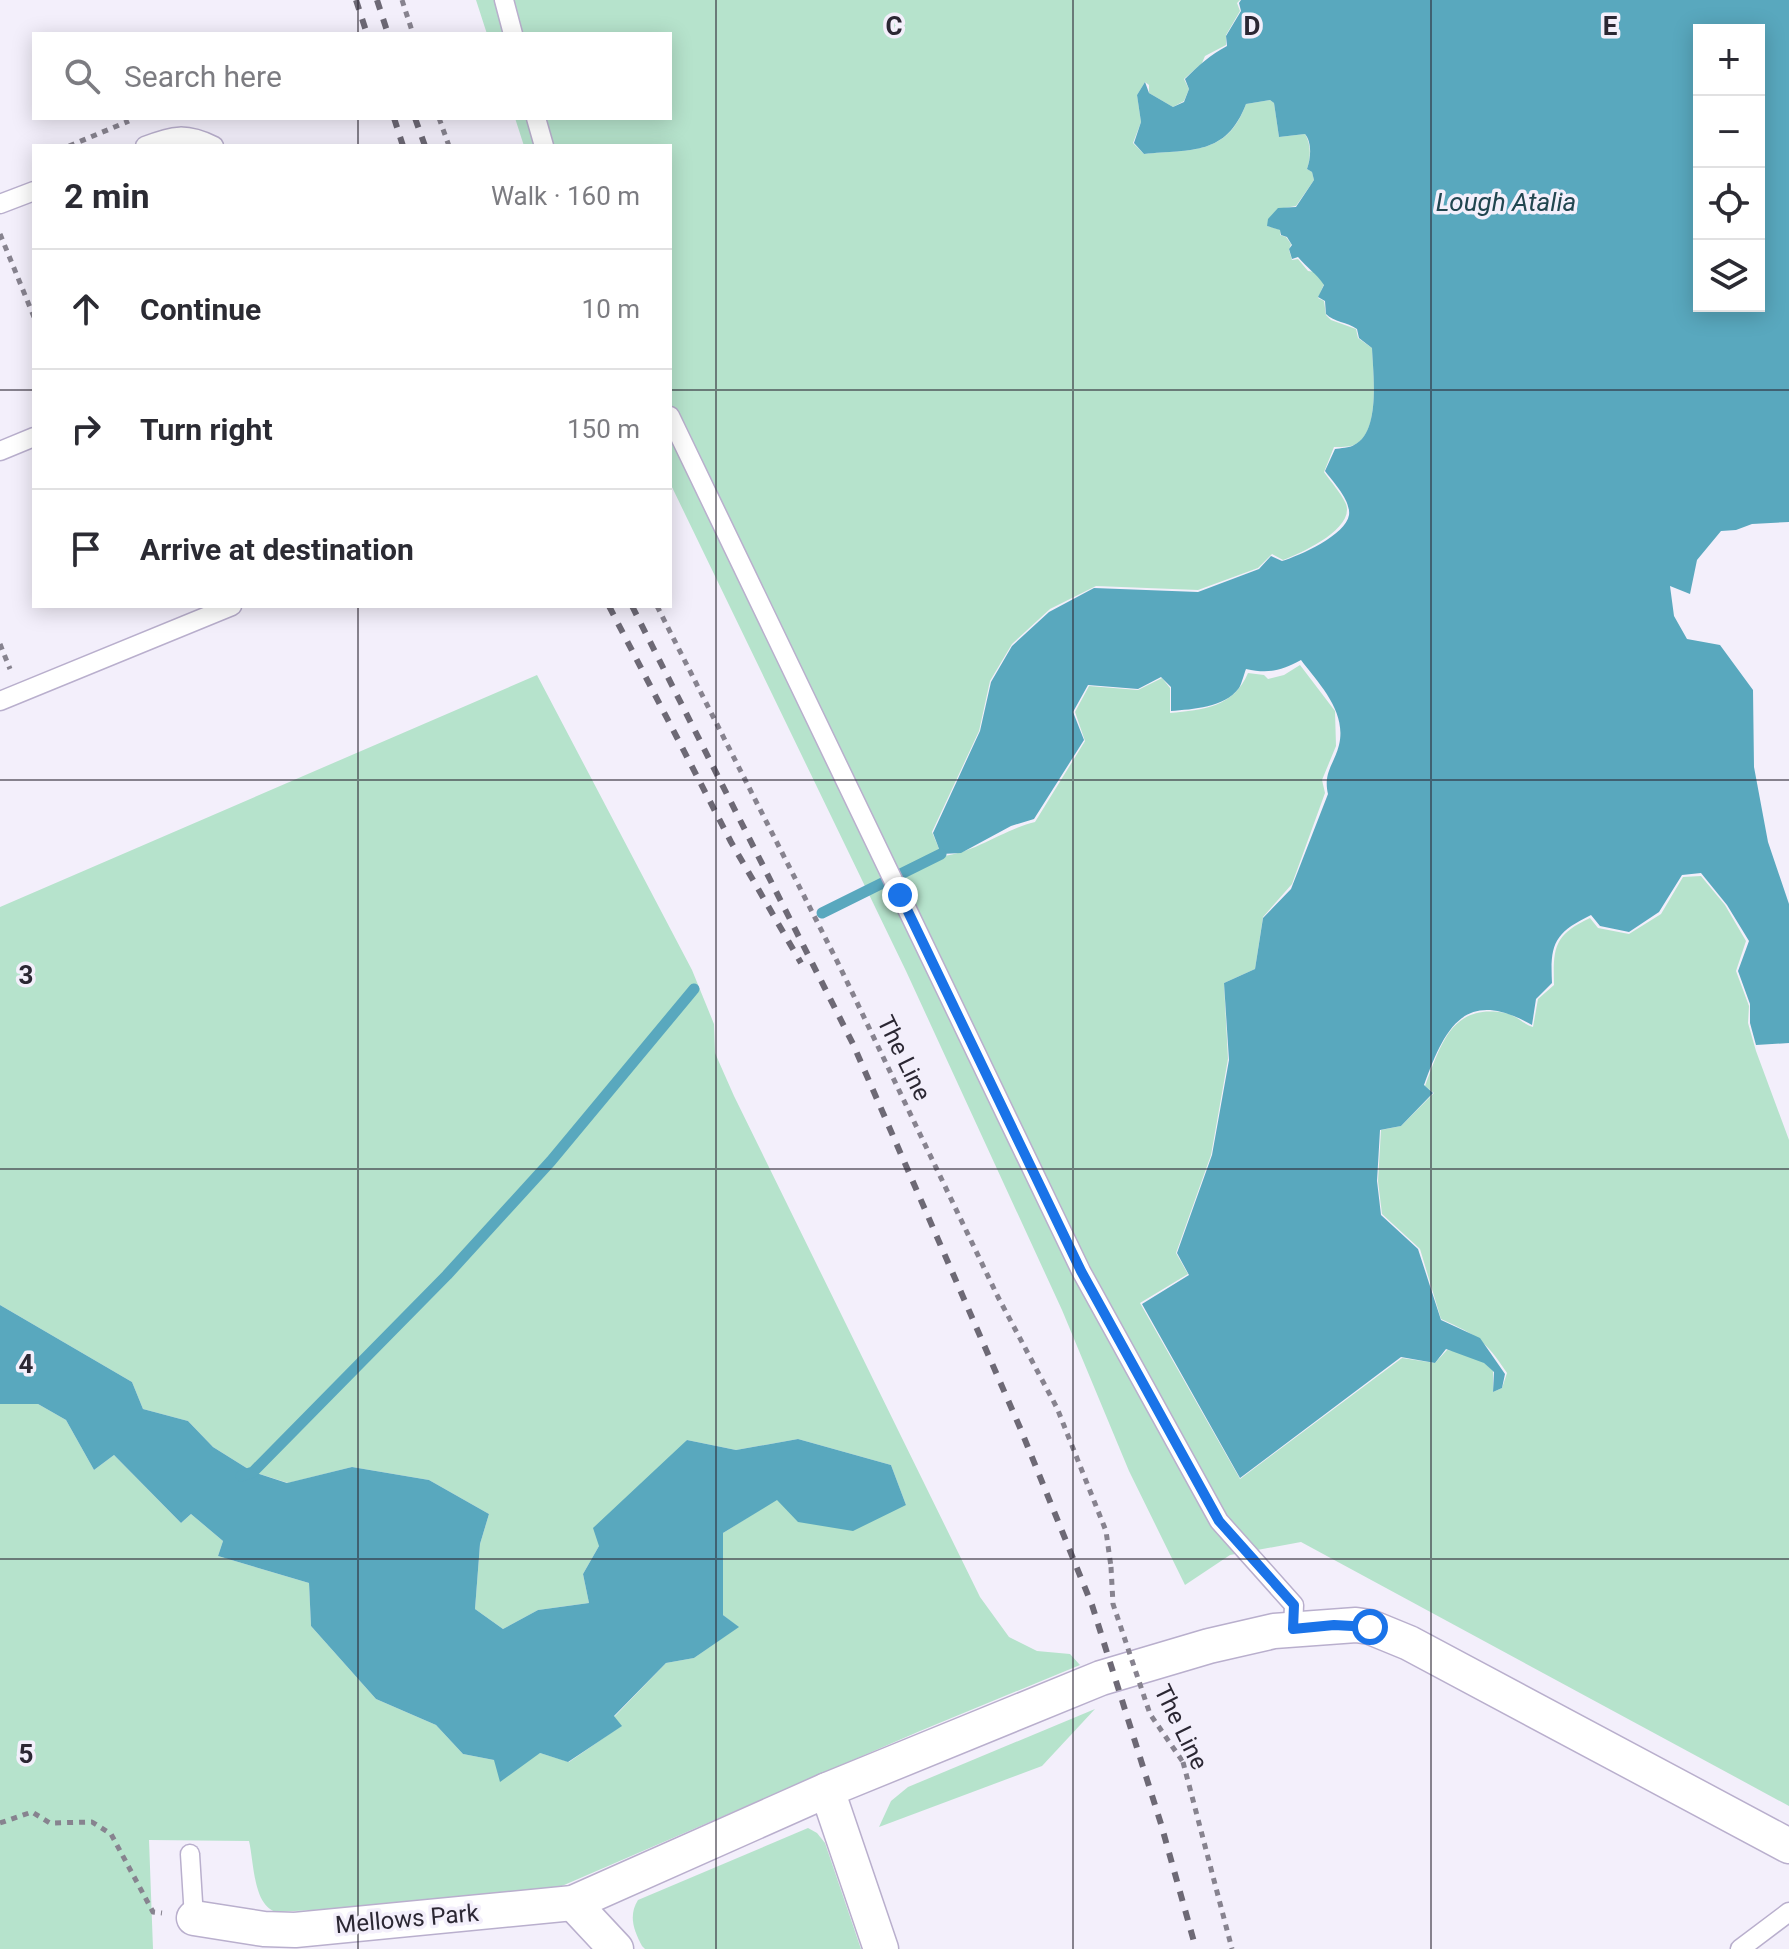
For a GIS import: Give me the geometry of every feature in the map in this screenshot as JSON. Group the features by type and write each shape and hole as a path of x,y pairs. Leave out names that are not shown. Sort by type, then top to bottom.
{"street":[{"name":"Mellows Park","path":"194,1918 264,1929 295,1930 573,1903 827,1790 1101,1678 1209,1646 1293,1629 1356,1625 1370,1627 1409,1643 1789,1846"},
{"path":"827,1790 881,1949"},
{"path":"573,1903 616,1949"}],"lane":[{"path":"504,0 512,32"},
{"path":"537,120 543,144"},
{"path":"150,144 170,136 194,136 210,144"},
{"path":"0,204 32,192"},
{"path":"672,420 1081,1271 1219,1521 1294,1605 1293,1629"},
{"path":"0,451 32,438"},
{"path":"0,701 227,608"},
{"path":"190,1854 194,1918"},
{"path":"1740,1949 1789,1912"}],"path":[{"path":"402,0 412,32"},
{"path":"74,144 133,120"},
{"path":"440,120 448,144"},
{"path":"0,234 32,312"},
{"name":"The Line","path":"658,608 839,965 998,1297 1057,1408 1106,1531 1113,1604 1150,1714 1183,1762 1232,1949"},
{"path":"0,1823 32,1812 50,1823 92,1822 111,1834 153,1912 194,1918"}],"green space":[{"path":"476,0 1240,0 1237,3 1240,11 1226,35 1226,45 1205,56 1202,63 1184,79 1189,89 1184,101 1173,107 1149,93 1149,85 1145,82 1137,95 1141,122 1133,143 1144,154 1206,147 1229,133 1246,104 1270,100 1274,103 1279,137 1305,134 1310,151 1307,169 1312,172 1314,180 1296,206 1278,209 1267,226 1281,230 1280,235 1291,244 1292,260 1298,259 1308,271 1315,272 1324,284 1318,298 1324,301 1326,315 1331,320 1356,329 1358,338 1372,348 1374,401 1368,428 1363,438 1354,445 1334,447 1324,472 1344,500 1347,513 1335,531 1302,552 1283,560 1272,554 1258,568 1198,590 1096,586 1050,609 1012,644 990,681 979,731 932,832 942,856 966,851 1035,822 1085,741 1075,712 1089,686 1138,690 1162,678 1170,688 1170,713 1182,712 1226,700 1235,693 1248,673 1264,675 1268,679 1284,675 1300,665 1335,711 1336,746 1322,780 1325,793 1292,884 1263,917 1255,969 1224,983 1228,1059 1211,1155 1176,1253 1188,1274 1140,1303 1240,1479 1402,1358 1435,1363 1447,1350 1474,1353 1493,1371 1493,1392 1502,1388 1507,1373 1479,1340 1441,1319 1420,1249 1382,1214 1378,1181 1381,1130 1401,1126 1434,1093 1425,1086 1443,1042 1461,1021 1472,1014 1505,1013 1533,1027 1538,999 1554,985 1555,952 1569,930 1590,918 1598,928 1629,934 1661,914 1683,877 1701,876 1725,905 1746,941 1736,971 1749,1006 1748,1023 1756,1051 1789,1140 1789,1806 1301,1542 1230,1555 1185,1585 1129,1471 1062,1310 906,971 672,487 672,144 523,144 516,120 672,120 672,32 486,32"},
{"path":"537,675 692,970 714,1024 715,1053 734,1096 980,1597 1009,1637 1037,1651 1070,1654 1080,1665 548,1892 481,1901 276,1912 268,1908 259,1892 249,1841 149,1840 153,1949 0,1949 0,1404 38,1404 66,1420 94,1470 114,1455 181,1523 191,1514 223,1541 218,1556 309,1583 311,1626 376,1699 436,1725 463,1754 494,1760 540,1753 569,1762 621,1726 614,1717 666,1663 694,1658 738,1627 723,1615 723,1533 777,1499 906,1505 891,1465 798,1439 736,1450 687,1440 599,1546 583,1574 589,1603 538,1610 503,1629 475,1609 480,1544 489,1514 429,1480 352,1467 288,1483 253,1472 213,1447 188,1421 143,1409 132,1382 0,1305 0,907"},
{"path":"1095,1709 1042,1766 879,1827 891,1801 908,1787"},
{"path":"808,1828 825,1843 861,1949 645,1949 642,1946 633,1923 638,1900"}],"water":[{"name":"Lough Atalia","path":"1241,0 1789,0 1789,522 1752,524 1721,531 1697,560 1690,594 1670,586 1674,616 1687,639 1720,645 1753,690 1754,767 1768,842 1789,904 1789,1043 1756,1045 1750,1023 1750,1004 1738,971 1749,941 1727,905 1701,873 1682,875 1659,912 1629,932 1600,926 1591,915 1569,928 1557,941 1552,958 1552,983 1536,999 1532,1025 1509,1014 1490,1010 1474,1012 1461,1019 1440,1046 1424,1085 1433,1093 1401,1126 1380,1130 1377,1181 1381,1215 1418,1249 1441,1320 1480,1338 1505,1374 1502,1388 1493,1392 1494,1372 1484,1363 1446,1349 1435,1363 1401,1357 1240,1478 1142,1304 1189,1275 1177,1253 1212,1155 1229,1060 1224,983 1255,969 1263,918 1291,889 1328,794 1328,774 1339,745 1336,710 1301,660 1274,670 1246,669 1233,695 1217,704 1189,709 1171,711 1171,687 1161,677 1138,689 1088,685 1073,712 1084,740 1034,819 1011,826 961,853 941,854 933,833 980,731 991,682 1012,646 1049,612 1094,588 1198,592 1259,569 1271,556 1282,561 1310,550 1340,530 1349,515 1344,497 1325,471 1335,449 1354,445 1363,438 1368,428 1374,401 1372,348 1359,338 1357,329 1326,314 1325,301 1318,297 1324,285 1298,257 1292,259 1289,249 1292,245 1287,237 1281,235 1280,230 1267,226 1268,219 1278,208 1296,207 1314,180 1312,172 1307,169 1310,150 1307,137 1305,134 1279,137 1274,103 1270,100 1246,104 1228,133 1206,147 1144,154 1134,143 1141,122 1137,95 1145,82 1149,93 1173,107 1184,102 1189,89 1185,79 1227,46 1226,36 1241,11"},
{"path":"0,1305 132,1382 143,1409 188,1421 213,1447 253,1472 287,1483 352,1467 429,1480 489,1514 480,1544 475,1609 503,1629 538,1610 589,1603 583,1574 599,1546 593,1528 687,1440 736,1450 798,1439 891,1465 906,1505 853,1531 798,1522 777,1500 723,1533 723,1615 739,1627 694,1658 666,1663 614,1716 622,1726 568,1762 540,1753 500,1782 494,1760 463,1754 436,1725 376,1699 311,1626 309,1583 218,1556 223,1541 191,1514 181,1523 114,1455 94,1470 66,1420 38,1404 0,1404"}],"waterway":[{"path":"822,913 941,854"},
{"path":"241,1476 253,1472 447,1275 551,1161 694,989"}],"railway":[{"path":"356,0 366,32"},
{"path":"377,0 387,32"},
{"path":"395,120 402,144"},
{"path":"416,120 424,144"},
{"path":"610,608 731,842 801,963"},
{"path":"633,608 853,1044 1021,1430 1092,1605 1161,1824 1196,1949"}],"route":[{"path":"900,895 1081,1271 1219,1521 1294,1605 1293,1629 1334,1625 1370,1627"}]}
